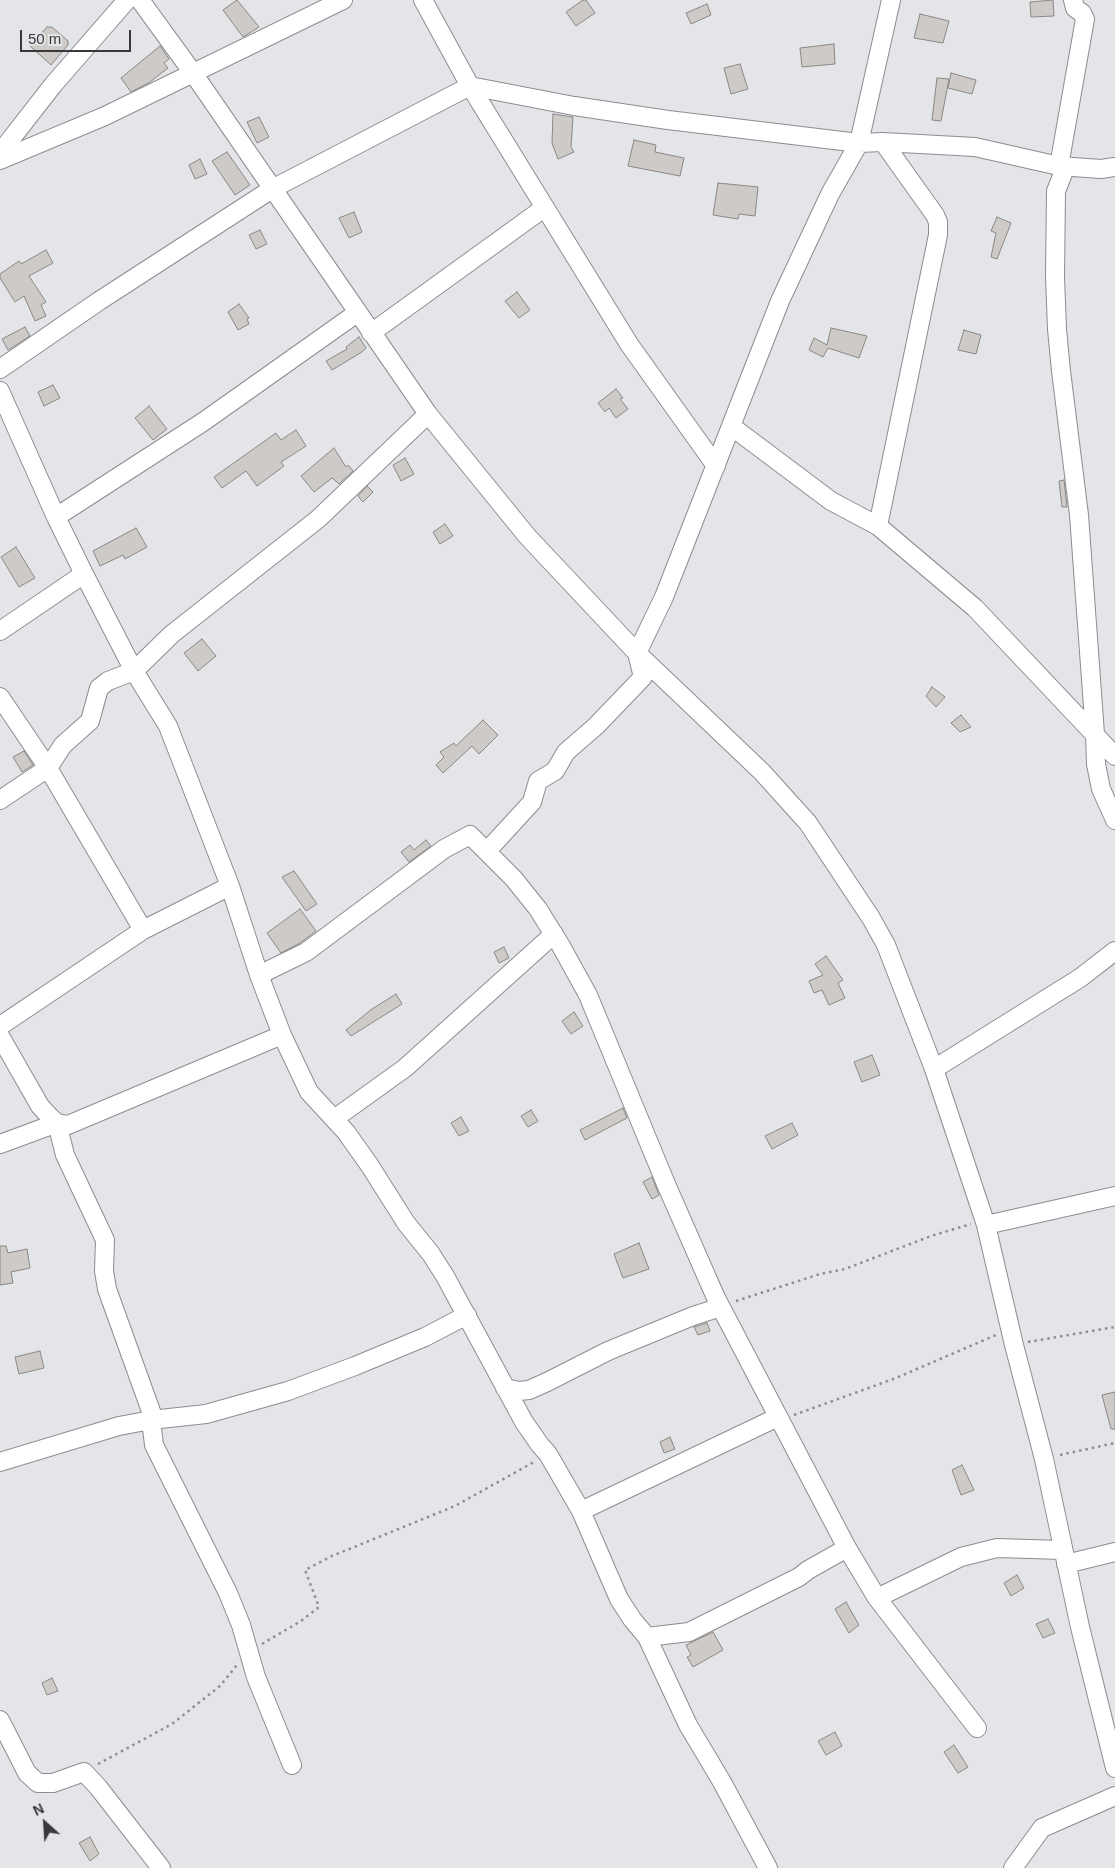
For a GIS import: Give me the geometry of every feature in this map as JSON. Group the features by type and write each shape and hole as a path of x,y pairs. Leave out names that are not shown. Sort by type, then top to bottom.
{"street":[{"path":"0,152 53,85 127,0"},
{"path":"140,0 193,72 428,414 527,536 637,653 762,772 808,823 871,918 886,945 934,1069 986,1223 1012,1338 1044,1459 1115,1768"},
{"path":"0,160 105,116 343,0"},
{"path":"423,0 470,86 629,344 716,466"},
{"path":"487,851 532,802 538,782 555,771 566,752 596,726 643,677 637,653 664,597 780,300 830,194 859,143 891,0"},
{"path":"1073,0 1075,8 1082,13 1085,19 1062,166 1056,191 1055,277 1057,329 1080,515 1096,764 1101,789 1115,820"},
{"path":"0,369 99,301 272,189 470,86 574,106 668,120 859,143 883,142 975,147 1062,166 1115,167"},
{"path":"878,526 938,234 938,222 935,215 883,142"},
{"path":"371,333 544,208"},
{"path":"56,517 203,422 357,313"},
{"path":"0,391 56,517 84,574 134,671 168,726 230,886 259,975 282,1034 308,1092 334,1119 370,1166 406,1223 431,1254 467,1315 483,1349 524,1422 540,1446 548,1454 581,1511 619,1599 632,1620 648,1637 688,1725 722,1782 768,1868"},
{"path":"0,800 48,768 64,745 90,721 99,688 108,680 134,671 172,634 318,519 428,414"},
{"path":"731,426 831,501 878,526 975,608 1115,756"},
{"path":"0,631 84,574"},
{"path":"0,697 48,768 143,930"},
{"path":"259,975 306,952 444,849 470,835 514,879 538,909 554,934 588,995 666,1184 721,1307 847,1548 877,1598 978,1728"},
{"path":"0,1026 143,930 230,886"},
{"path":"334,1119 405,1068 554,934"},
{"path":"934,1069 1080,978 1115,951"},
{"path":"0,1036 40,1106 51,1118 68,1125 282,1034"},
{"path":"0,1144 57,1122"},
{"path":"57,1122 66,1156 105,1240 104,1272 107,1289 152,1414 154,1445 228,1593 249,1650 256,1677 292,1765"},
{"path":"986,1223 1115,1196"},
{"path":"505,1388 519,1391 529,1390 608,1351 693,1316 721,1307"},
{"path":"0,1462 119,1426 151,1420 206,1414 288,1391 364,1363 425,1337 467,1315"},
{"path":"581,1511 778,1417"},
{"path":"648,1637 689,1632 799,1578 808,1570 847,1548"},
{"path":"877,1598 901,1588 961,1557 997,1548 1065,1557 1115,1552"},
{"path":"0,1720 27,1773 38,1783 52,1783 84,1772 98,1787 161,1868"},
{"path":"1015,1867 1042,1828 1115,1796"}],"path":[{"path":"721,1307 820,1274 845,1269 931,1236 986,1223"},
{"path":"778,1417 786,1418 896,1378 995,1335 1012,1338 1115,1327"},
{"path":"1044,1459 1115,1443"},
{"path":"84,1772 172,1724 220,1686 249,1650 301,1620 319,1607 305,1570 332,1556 455,1506 548,1454"}],"building":[{"path":"237,0 259,27 243,37 223,10"},
{"path":"583,0 586,0 595,13 576,26 566,12"},
{"path":"1053,0 1054,16 1031,17 1030,2"},
{"path":"707,4 711,15 691,24 686,13"},
{"path":"920,14 949,21 943,43 914,38"},
{"path":"47,27 52,27 68,41 68,45 51,65 30,46"},
{"path":"834,44 835,64 802,67 800,48"},
{"path":"160,46 169,59 164,63 168,68 150,82 131,92 121,78"},
{"path":"740,64 748,89 731,94 724,68"},
{"path":"951,73 976,80 972,94 948,88"},
{"path":"937,78 949,79 941,121 932,120"},
{"path":"553,114 573,117 571,147 574,152 558,159 552,143"},
{"path":"259,117 269,137 257,143 247,122"},
{"path":"634,140 656,145 655,152 684,158 680,176 628,166"},
{"path":"227,152 250,185 235,195 212,161"},
{"path":"200,159 207,174 195,179 189,165"},
{"path":"718,183 758,187 755,216 739,214 738,219 713,215"},
{"path":"354,212 362,232 349,238 339,218"},
{"path":"997,217 1011,223 997,259 991,257 996,233 991,231"},
{"path":"260,230 267,244 256,249 249,235"},
{"path":"46,250 53,263 29,276 46,302 41,305 46,316 35,321 24,296 15,302 0,278 0,274 19,261 21,264"},
{"path":"517,292 530,310 519,318 505,301"},
{"path":"239,304 249,318 247,319 249,324 238,330 228,312"},
{"path":"25,327 30,336 8,350 2,339"},
{"path":"831,328 867,336 859,358 828,348 823,357 809,350 814,338 827,345"},
{"path":"964,330 981,335 976,354 958,350"},
{"path":"359,337 366,348 332,370 326,361 347,349 346,347"},
{"path":"53,385 60,398 44,406 38,392"},
{"path":"616,389 623,398 620,399 628,409 616,418 609,408 605,412 598,403"},
{"path":"149,406 167,429 153,440 135,418"},
{"path":"296,430 306,446 281,462 284,466 257,486 246,471 222,488 214,477 276,433 281,440"},
{"path":"334,448 346,467 348,465 353,471 339,484 332,478 314,492 301,476"},
{"path":"405,458 414,474 401,481 393,465"},
{"path":"1064,480 1067,507 1062,507 1059,481"},
{"path":"367,486 373,492 363,502 358,496"},
{"path":"445,524 453,536 440,544 433,532"},
{"path":"136,528 147,547 125,559 123,555 100,566 93,551"},
{"path":"16,547 35,578 19,587 1,557"},
{"path":"202,639 216,656 198,671 184,653"},
{"path":"932,687 945,697 936,707 926,696"},
{"path":"961,715 971,727 960,732 951,723"},
{"path":"483,720 498,735 479,754 472,746 443,773 436,765 444,757 440,752 454,743 456,746"},
{"path":"24,751 33,765 22,772 13,757"},
{"path":"426,840 431,846 409,862 401,852 410,845 414,850"},
{"path":"294,871 317,904 306,911 282,877"},
{"path":"300,909 316,931 300,943 281,953 267,933"},
{"path":"504,947 509,958 499,963 494,952"},
{"path":"826,956 843,980 838,983 845,998 829,1005 822,990 814,993 809,981 823,975 815,964"},
{"path":"396,994 402,1004 351,1036 346,1030 372,1009"},
{"path":"574,1012 583,1026 571,1034 562,1021"},
{"path":"872,1055 880,1075 862,1082 854,1062"},
{"path":"623,1108 627,1118 585,1140 580,1130"},
{"path":"531,1110 538,1121 528,1127 521,1116"},
{"path":"461,1117 469,1131 459,1136 451,1123"},
{"path":"792,1123 798,1135 772,1149 765,1136"},
{"path":"652,1177 659,1195 652,1199 643,1182"},
{"path":"639,1243 649,1269 623,1278 614,1254"},
{"path":"0,1246 6,1246 8,1253 27,1249 30,1268 11,1272 13,1283 0,1285"},
{"path":"707,1323 710,1331 698,1335 694,1327"},
{"path":"40,1351 44,1368 19,1374 15,1357"},
{"path":"1115,1392 1115,1429 1111,1429 1102,1395"},
{"path":"670,1437 675,1449 664,1453 660,1442"},
{"path":"962,1465 974,1490 961,1495 952,1470"},
{"path":"1017,1575 1024,1588 1011,1596 1004,1583"},
{"path":"846,1602 859,1625 849,1633 835,1609"},
{"path":"1048,1619 1055,1633 1043,1638 1036,1624"},
{"path":"713,1632 723,1650 693,1667 687,1657 691,1655 686,1645"},
{"path":"52,1678 58,1691 47,1695 42,1683"},
{"path":"835,1732 842,1746 826,1755 818,1741"},
{"path":"954,1745 968,1767 958,1773 944,1752"},
{"path":"90,1837 99,1854 90,1861 79,1843"}]}
